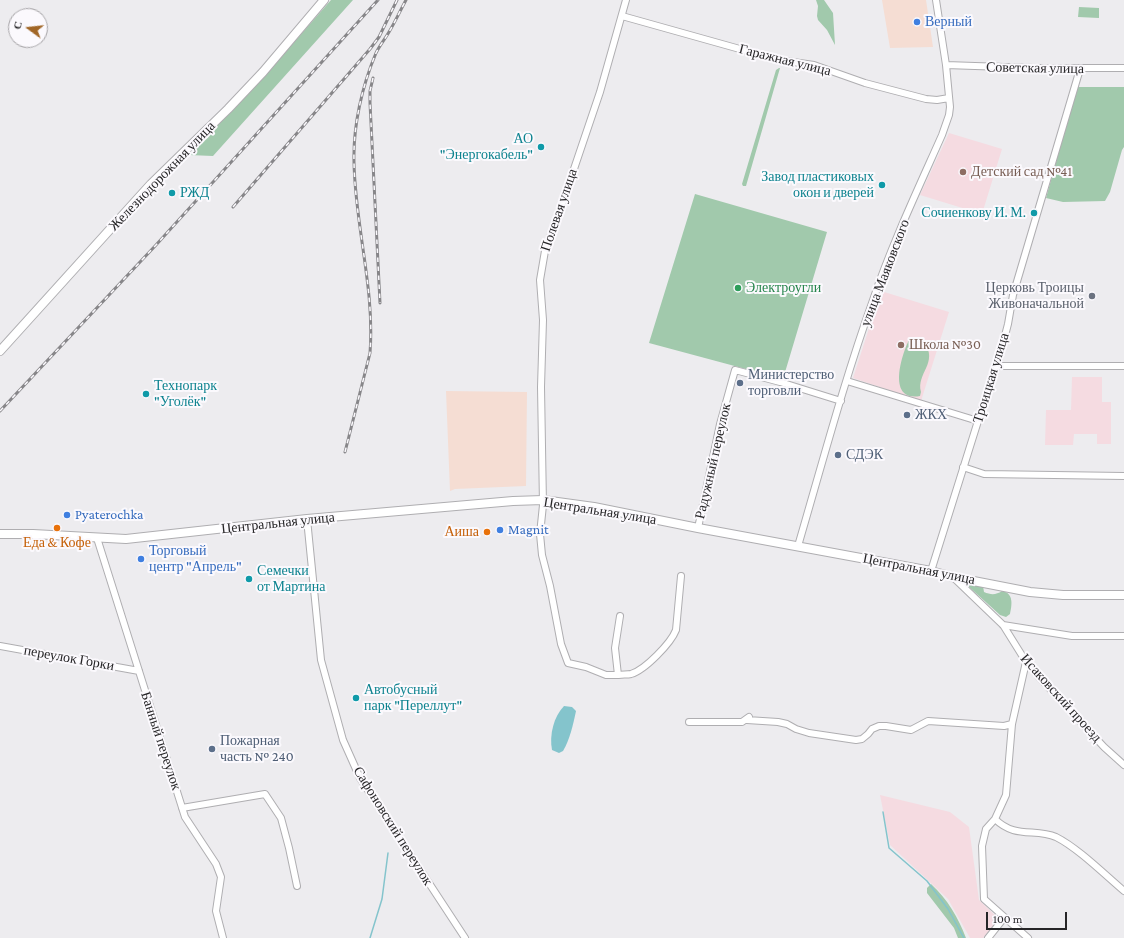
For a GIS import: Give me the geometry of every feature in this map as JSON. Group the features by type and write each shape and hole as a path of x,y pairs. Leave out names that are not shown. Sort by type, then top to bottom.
{"main road":[{"name":"Железнодорожная улица","path":"0,350 151,184 228,109 263,72 324,0"},
{"name":"Центральная улица","path":"0,534 137,539 307,519 513,500 543,500 594,507 1039,593 1063,595 1124,595"}],"street":[{"name":"Полевая улица","path":"618,675 606,674 568,663 563,653 550,586 542,555 540,534 543,500 541,387 543,320 540,280 543,254 553,230 600,92 626,0"},
{"name":"улица Маяковского","path":"798,546 847,381 879,284 946,127 949,115 949,98 946,66 936,0"},
{"name":"Гаражная улица","path":"622,16 778,60 814,65 865,83 926,99 937,100 949,98"},
{"name":"Советская улица","path":"946,66 1080,69 1124,68"},
{"name":"Троицкая улица","path":"931,571 963,467 997,366 1008,324 1013,295 1080,69"},
{"path":"997,366 1124,366"},
{"name":"Радужный переулок","path":"698,528 720,424 735,370 841,401"},
{"path":"847,381 978,421"},
{"path":"963,467 984,474 1124,476"},
{"name":"Сафоновский переулок","path":"307,519 321,660 343,740 360,778 465,938"},
{"name":"Банный переулок","path":"97,538 185,817 216,864 221,877 216,911 223,938"},
{"path":"620,616 615,648 618,675 631,674 641,669 669,643 674,636 676,630 681,576"},
{"name":"Исаковский проезд","path":"953,577 1003,625 1026,662 1104,747 1124,765"},
{"path":"1003,625 1072,636 1124,636"},
{"name":"переулок Горки","path":"0,646 139,671"},
{"path":"1026,662 1012,724 1006,795 995,819 986,829 982,846 984,899 1028,938"},
{"path":"690,722 742,722 749,717 747,720 778,722 809,733 856,740 862,739 872,729 879,726 911,730 928,721 1004,726 1012,724"},
{"path":"182,808 265,794 281,818 297,886"},
{"path":"995,819 1000,824 1015,831 1055,837 1076,851 1124,891"},
{"path":"988,938 1004,918"}],"shaded area":[{"path":"882,0 926,0 933,47 890,48"},
{"name":"Детский сад №41","path":"949,133 1002,149 982,214 920,195"},
{"name":"Школа №30","path":"881,291 949,312 921,401 853,378"},
{"path":"1072,377 1102,377 1102,402 1111,402 1111,444 1097,444 1097,434 1074,434 1073,445 1045,445 1046,410 1071,410"},
{"path":"446,391 527,392 526,486 455,489 450,491"},
{"path":"880,795 950,812 969,827 979,900 999,919 983,938 970,938 948,899 890,845"}],"green space":[{"path":"331,0 353,0 213,156 189,155 260,81"},
{"path":"816,0 824,0 833,13 835,45 827,30 818,20 818,6"},
{"path":"1079,7 1099,8 1099,18 1078,17"},
{"path":"779,68 746,186 743,186 742,184 776,70"},
{"path":"1077,87 1124,87 1124,147 1110,192 1105,201 1063,202 1046,198"},
{"name":"Электроугли","path":"695,194 827,232 783,379 649,343"},
{"path":"910,338 924,342 928,349 928,362 921,379 920,396 909,396 903,392 900,384 899,375 903,354"},
{"path":"967,582 983,586 984,592 987,593 996,594 1002,591 1009,594 1012,603 1010,614 1006,617 1000,615 967,585"},
{"path":"931,884 943,896 952,909 966,938 958,938 954,928 927,893 927,888"}],"water":[{"path":"564,706 572,707 576,711 568,742 563,751 559,753 552,750 551,738 557,715"}],"waterway":[{"path":"883,812 889,848 927,881 948,909 964,938"},
{"path":"370,938 382,899 388,853"}],"railway":[{"path":"0,411 156,245 378,0"},
{"path":"233,207 370,49 379,37 397,0"},
{"path":"345,452 370,353 371,329 370,305 355,186 355,134 359,106 371,66 376,53 406,0"},
{"path":"373,78 370,91 370,103 380,303"}],"place":[{"name":"Верный","path":"917,22"},
{"name":"АО \"Энергокабель\"","path":"541,147"},
{"name":"Детский сад №41","path":"963,172"},
{"name":"Завод пластиковых окон и дверей","path":"882,185"},
{"name":"РЖД","path":"172,193"},
{"name":"Сочиенкову И. М.","path":"1034,213"},
{"name":"Электроугли","path":"738,288"},
{"name":"Церковь Троицы Живоначальной","path":"1092,296"},
{"name":"Школа №30","path":"901,345"},
{"name":"Министерство торговли","path":"740,383"},
{"name":"Технопарк \"Уголёк\"","path":"146,394"},
{"name":"ЖКХ","path":"907,415"},
{"name":"СДЭК","path":"838,455"},
{"name":"Pyaterochka","path":"67,515"},
{"name":"Еда & Кофе","path":"57,528"},
{"name":"Magnit","path":"500,530"},
{"name":"Аиша","path":"487,532"},
{"name":"Торговый центр \"Апрель\"","path":"141,559"},
{"name":"Семечки от Мартина","path":"249,579"},
{"name":"Автобусный парк \"Переллут\"","path":"356,698"},
{"name":"Пожарная часть № 240","path":"212,749"}]}
